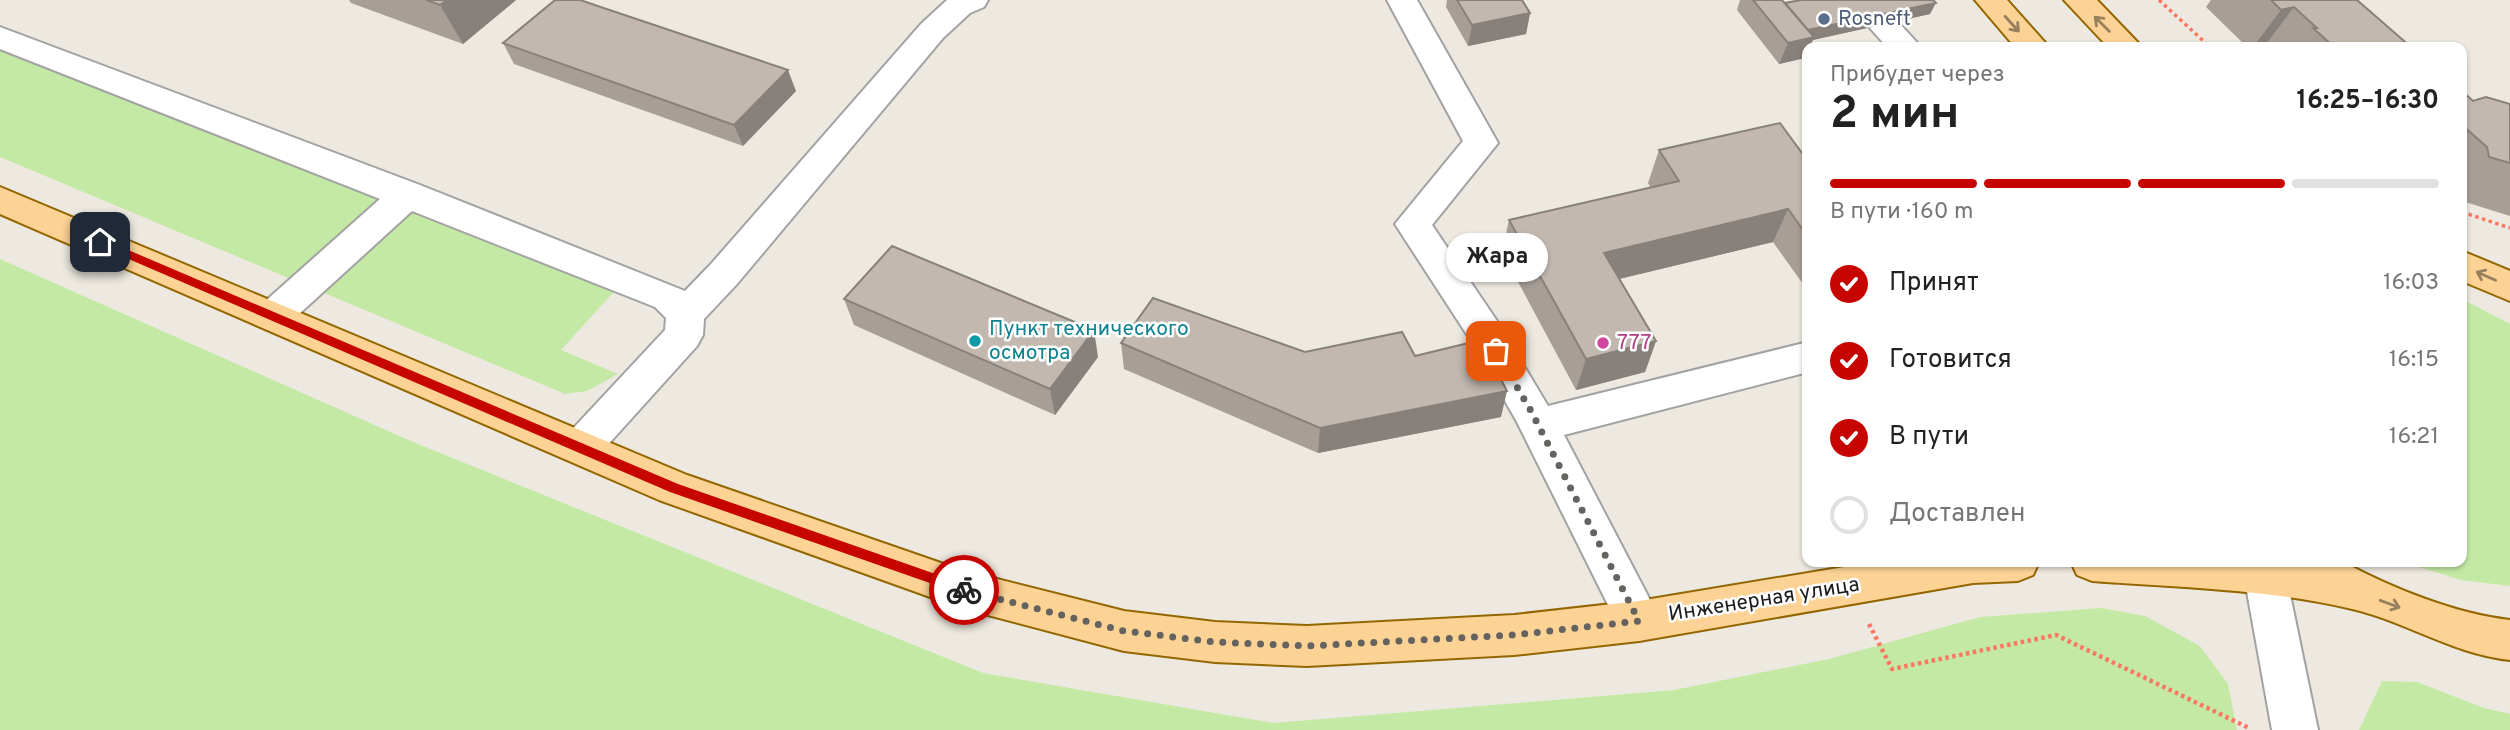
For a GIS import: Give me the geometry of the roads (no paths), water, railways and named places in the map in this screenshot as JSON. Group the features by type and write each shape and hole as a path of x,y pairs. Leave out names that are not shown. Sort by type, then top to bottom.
{"main road":[{"path":"1990,0 2028,42"},
{"path":"2079,0 2121,42"},
{"name":"Инженерная улица","path":"0,200 674,488 961,589 1124,631 1215,642 1307,646 1514,635 1639,621 1952,567"},
{"path":"2467,267 2510,287"},
{"path":"2159,567 2265,575 2350,589 2481,637 2510,640"},
{"path":"2316,567 2350,589"}],"street":[{"path":"581,447 684,335 685,314 724,274 932,31 959,6 973,0"},
{"path":"1402,0 1481,143 1413,224 1484,331 1538,425 1639,621"},
{"path":"1860,0 1900,42"},
{"path":"0,37 668,297 685,314"},
{"path":"274,315 408,194"},
{"path":"1538,425 1802,359"},
{"path":"2265,575 2295,730"}],"place":[{"name":"Rosneft","path":"1824,19"},
{"name":"Пункт технического осмотра","path":"975,341"},
{"name":"777","path":"1603,343"},
{"name":"Жара","path":"1496,351"}]}
